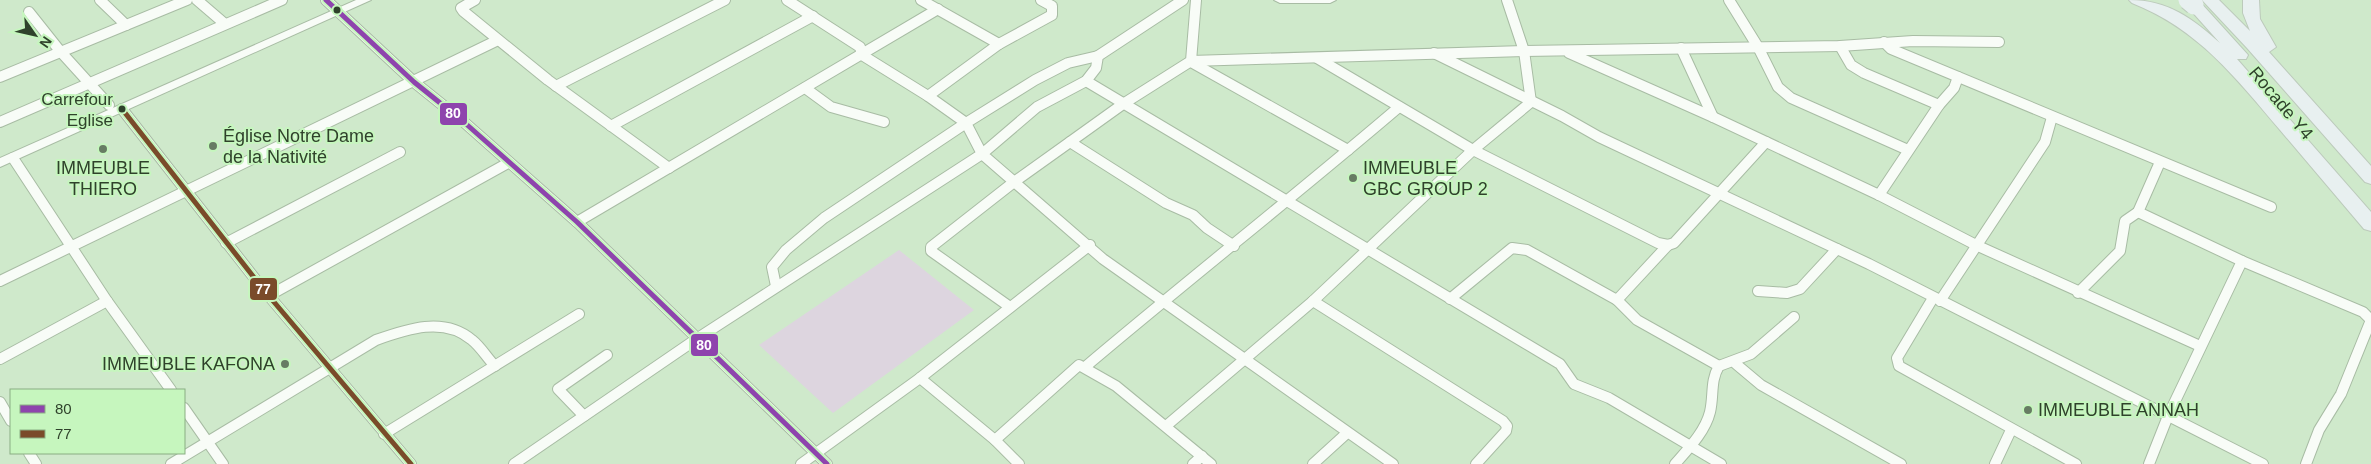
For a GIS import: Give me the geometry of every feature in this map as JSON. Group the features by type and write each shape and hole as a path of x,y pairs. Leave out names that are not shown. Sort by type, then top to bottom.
{"highway":[{"path":"2137,0 2162,8 2182,19 2234,64"},
{"path":"2174,0 2213,39 2371,224"},
{"path":"2251,0 2249,9 2252,20 2272,53 2371,164"},
{"path":"2202,1 2272,53"},
{"name":"Rocade Y4","path":"2202,1 2253,44 2371,178"},
{"name":"Rocade Y4","path":"2202,1 2233,46 2371,208"}],"main road":[{"path":"0,154 332,7 352,0"},
{"path":"0,163 122,109 332,7 365,0"},
{"path":"1280,0 1330,0"}],"street":[{"path":"100,0 126,26"},
{"path":"0,77 187,0"},
{"path":"197,0 225,24"},
{"path":"0,122 282,0"},
{"path":"475,0 464,5 461,8 463,11 556,86 669,168"},
{"path":"556,86 713,2 725,0"},
{"path":"787,0 860,47 862,55 928,96 966,123 982,154 1090,245 1103,259 1164,300 1243,359 1393,464"},
{"path":"921,0 999,44"},
{"path":"928,96 999,44 1052,14 1054,12 1052,6 1041,0"},
{"path":"776,286 772,267 786,250 824,218 966,123 1035,80 1068,64 1098,56 1183,0"},
{"path":"1191,61 1196,0"},
{"path":"1506,0 1524,50 1531,102"},
{"path":"1729,0 1758,47 1778,87 1791,98 1908,150"},
{"path":"332,7 414,82 465,123 508,163 578,222 827,464"},
{"path":"578,222 938,9"},
{"path":"29,12 60,51 109,105"},
{"path":"611,126 813,16"},
{"path":"0,281 498,40"},
{"path":"1010,307 931,250 931,247 1014,182 1123,104 1191,61 1524,50 1565,52 1840,46 1884,42 2000,42"},
{"path":"1884,42 1891,49 2271,207"},
{"path":"1840,46 1851,65 1864,73 1939,105"},
{"path":"1681,48 1713,117"},
{"path":"1565,52 1713,117 1879,195 1978,246 2078,293 2200,346"},
{"path":"1434,54 1600,137 1838,249 2263,464"},
{"path":"514,464 776,286 982,154 1036,108 1086,81 1096,68 1098,56"},
{"path":"1316,57 1473,150 1658,243 1668,245"},
{"path":"1191,61 1348,150"},
{"path":"1879,195 1939,105 1954,88 1958,77"},
{"path":"1086,81 1560,364 1574,384 1609,398 1721,464"},
{"path":"805,88 831,107 884,122"},
{"path":"1166,426 1313,301 1473,150 1531,102"},
{"path":"1085,367 1164,300 1289,201 1399,107"},
{"path":"122,109 184,192 329,369 411,464"},
{"path":"2052,117 2045,142 1978,246 1936,300 1897,358 1899,366 2011,430 2076,464"},
{"path":"1070,142 1166,203 1193,215 1234,246"},
{"path":"1617,300 1668,245 1674,243 1766,142"},
{"path":"226,243 400,152"},
{"path":"13,158 72,245 107,302 170,389"},
{"path":"2078,293 2120,251 2125,221 2138,212 2160,162"},
{"path":"270,295 508,163"},
{"path":"2138,212 2242,261 2363,312 2371,320 2342,394 2319,430 2306,464"},
{"path":"801,464 920,378 1090,245"},
{"path":"1450,299 1512,248 1519,248 1527,250 1617,300 1628,314 1637,320 1719,366 1736,364 1757,352 1794,317"},
{"path":"1758,291 1787,293 1800,289 1838,249"},
{"path":"2149,464 2168,416 2200,346 2242,261"},
{"path":"1313,301 1503,421 1507,426 1506,432 1476,464"},
{"path":"0,359 107,302"},
{"path":"384,434 579,314"},
{"path":"171,464 209,443 376,340 407,329 432,326 449,328 470,339 495,366"},
{"path":"584,416 558,389 607,355"},
{"path":"995,440 1079,364 1116,386 1166,426 1202,461"},
{"path":"1736,364 1761,385 1901,464"},
{"path":"1674,464 1691,446 1708,416 1712,402 1712,377 1719,366"},
{"path":"920,378 995,440 1019,464"},
{"path":"0,402 10,419"},
{"path":"185,409 223,464"},
{"path":"1995,464 2011,430"},
{"path":"1313,464 1347,433"}],"shaded area":[{"path":"899,250 974,310 833,413 759,345"}],"transit line":[{"name":"80","path":"326,0 414,82 465,123 577,222 827,464"},
{"name":"77","path":"122,109 191,200 263,289 411,464"}],"place":[{"name":"Carrefour Eglise","path":"122,109"},
{"name":"Église Notre Dame de la Nativité","path":"213,146"},
{"name":"IMMEUBLE THIERO","path":"103,149"},
{"name":"IMMEUBLE GBC GROUP 2","path":"1353,178"},
{"name":"IMMEUBLE KAFONA","path":"285,364"},
{"name":"IMMEUBLE ANNAH","path":"2028,410"}]}
